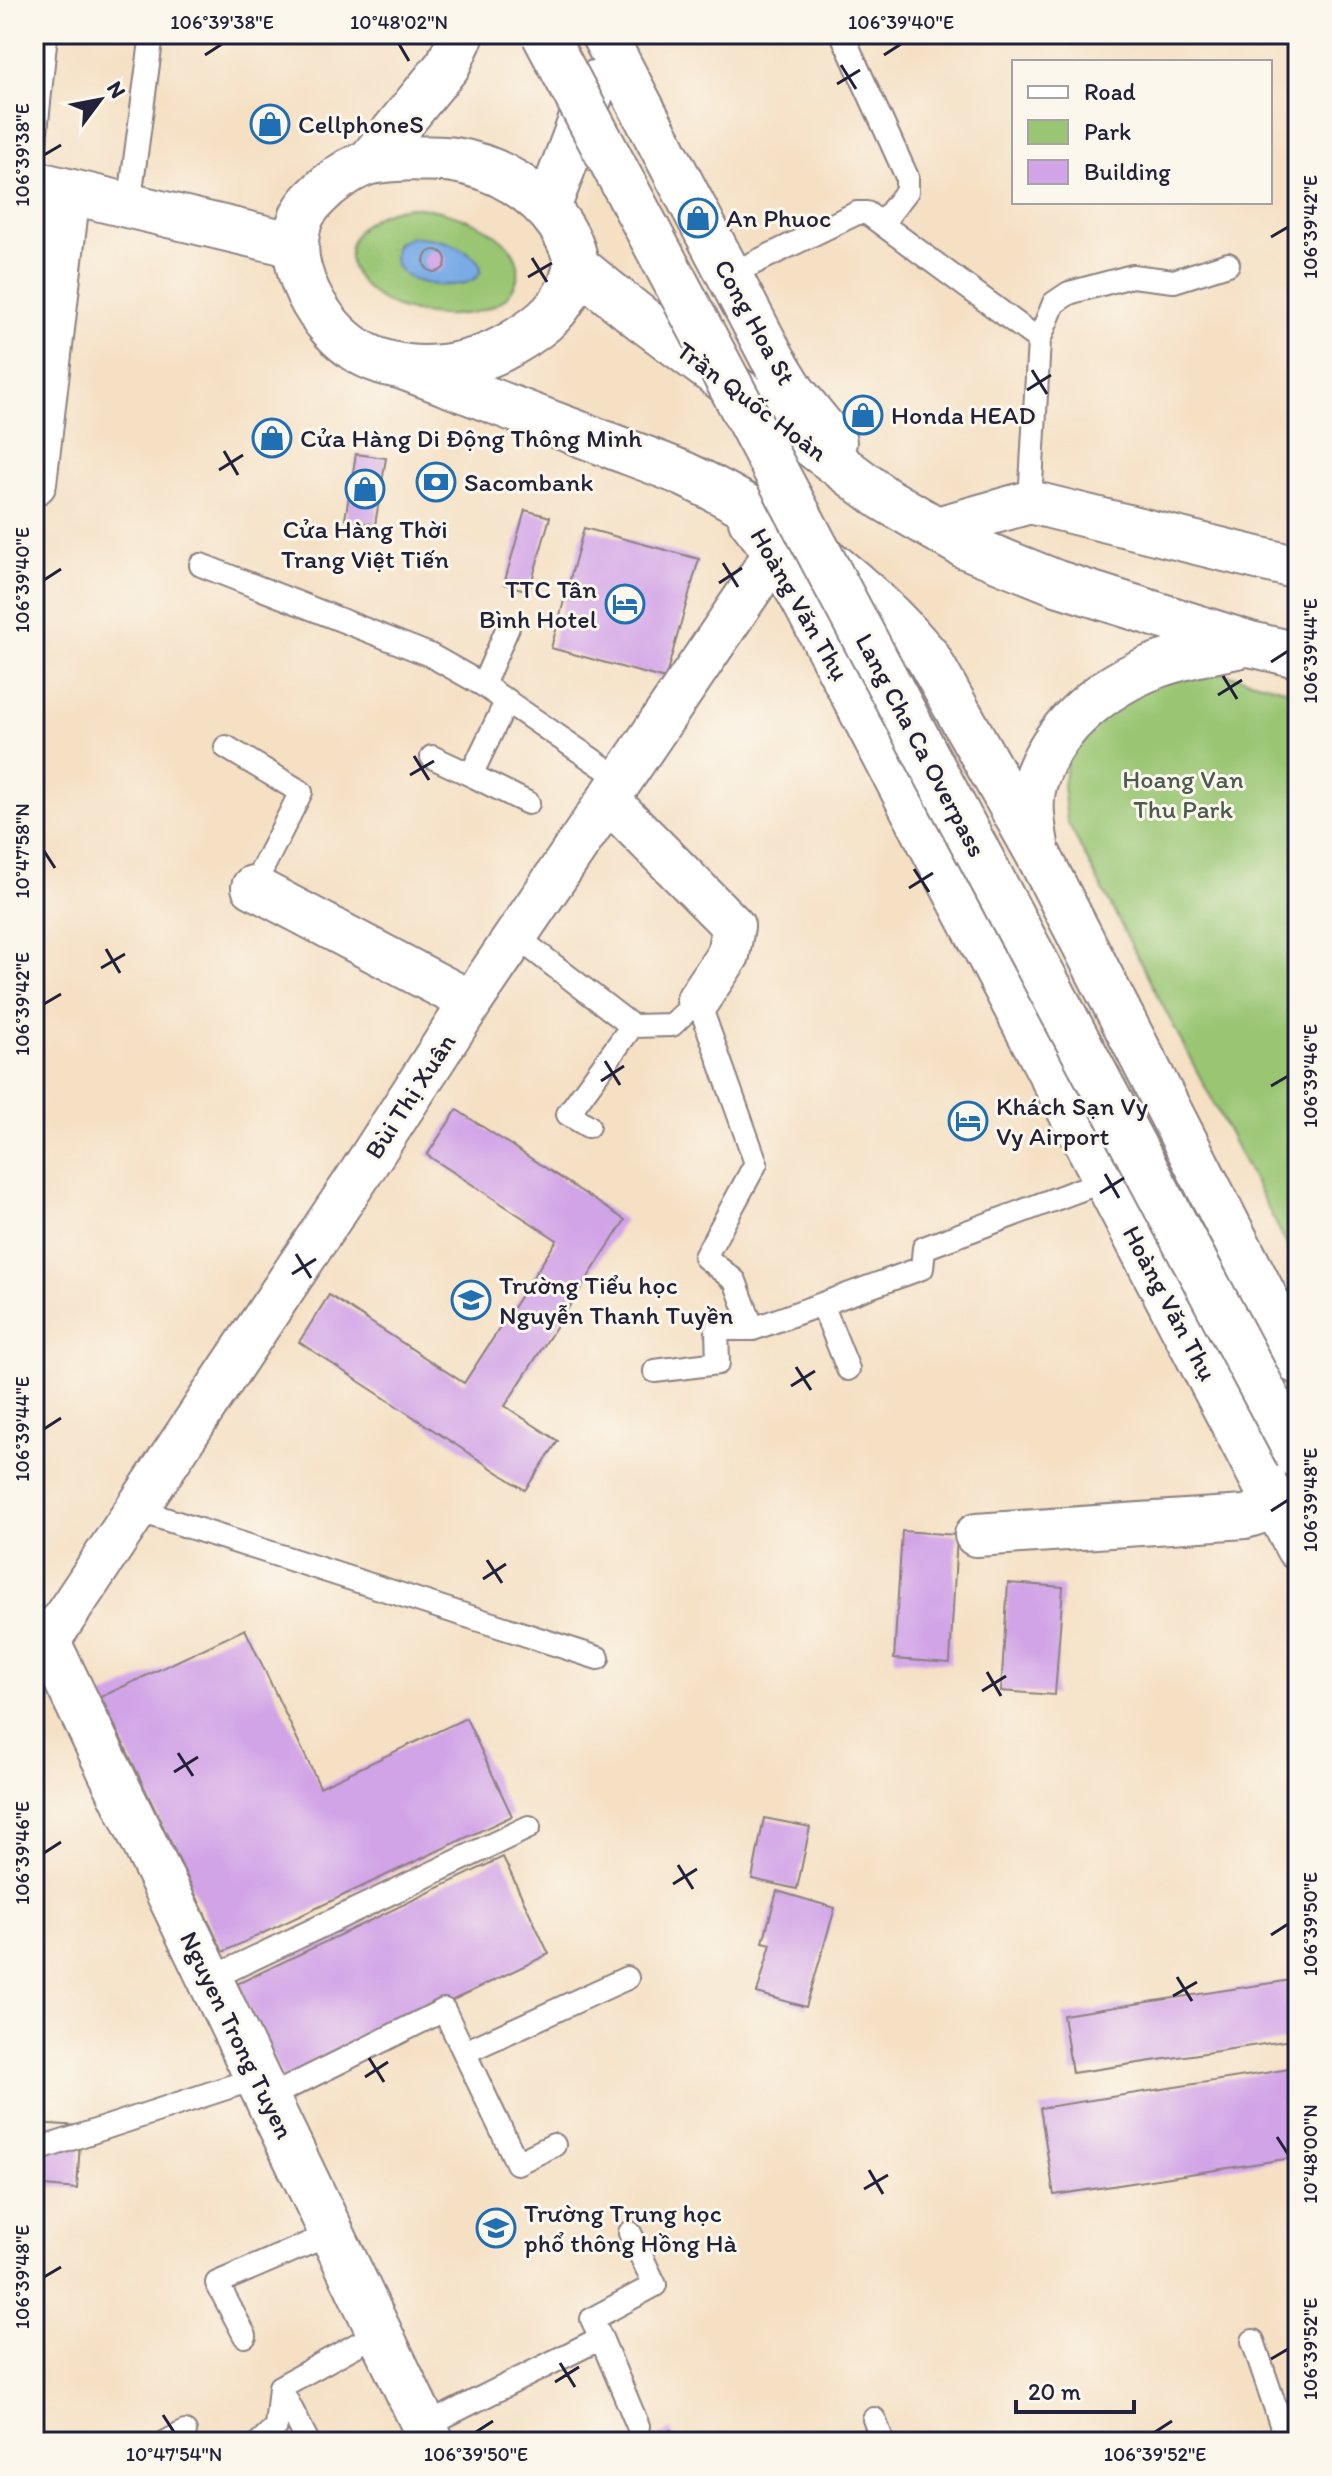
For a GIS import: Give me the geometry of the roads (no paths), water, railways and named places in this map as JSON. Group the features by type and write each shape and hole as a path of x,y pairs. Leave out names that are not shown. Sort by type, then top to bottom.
{"main road":[{"path":"462,34 456,52 439,78 369,162 337,179 301,216 295,245 303,287 326,321 360,352 685,475 737,502"},
{"path":"543,34 568,157"},
{"name":"Lang Cha Ca Overpass","path":"543,34 1298,1456"},
{"name":"Cong Hoa St","path":"548,208 606,39"},
{"name":"Cong Hoa St","path":"606,39 772,357 794,393 883,498"},
{"path":"369,162 412,158 455,160 490,171 523,187 548,208 567,235 576,266 567,295 541,326 494,354 454,367 403,367"},
{"path":"34,483 51,187 295,245"},
{"name":"Trần Quốc Hoàn","path":"576,266 642,319 883,498 934,529 992,559 1057,583 1250,644 1298,655"},
{"name":"Hoàng Văn Thụ","path":"737,502 776,552 803,599 1298,1548"},
{"name":"Hoàng Văn Thụ","path":"737,502 800,541 860,585 927,656 1038,854 1298,1362"},
{"path":"1038,854 1032,817 1034,786 1056,738 1078,715 1125,680 1157,665 1250,644"},
{"name":"Nguyen Trong Tuyen","path":"41,1639 210,1979 428,2434"}],"street":[{"path":"934,529 1030,502 1298,568"},
{"name":"Bùi Thị Xuân","path":"41,1639 137,1510 471,1002 776,552"},
{"path":"615,790 733,926 728,955 698,1000"},
{"path":"253,887 471,1002"},
{"path":"976,1535 1245,1517 1277,1507"}],"lane":[{"path":"34,151 46,34"},
{"path":"129,206 152,34"},
{"path":"842,34 907,177 907,191 883,222"},
{"path":"729,275 857,213 867,213 1039,340"},
{"path":"1030,502 1039,340 1054,303 1069,293 1132,276 1174,281 1228,264"},
{"path":"201,565 430,655 507,700 615,790"},
{"path":"483,685 508,627"},
{"path":"471,775 507,700"},
{"path":"226,747 301,792 253,887"},
{"path":"432,757 528,803"},
{"path":"517,937 632,1026 672,1025 698,1000 756,1163 705,1257 735,1281 753,1329"},
{"path":"588,1126 568,1114 632,1026"},
{"path":"655,1371 718,1363 717,1329 753,1329 922,1268 924,1248 1106,1180"},
{"path":"822,1304 848,1369"},
{"path":"137,1510 598,1658"},
{"path":"210,1979 529,1827"},
{"path":"465,2052 627,1978"},
{"path":"34,2151 262,2088 444,2010 517,2163 554,2145"},
{"path":"245,2336 217,2283 333,2233"},
{"path":"630,2233 655,2285 592,2319 638,2426"},
{"path":"280,2387 380,2332"},
{"path":"428,2434 601,2338"},
{"path":"1253,2341 1287,2442"},
{"path":"260,2442 276,2427 280,2387"},
{"path":"280,2387 308,2442"},
{"path":"874,2419 883,2442"}],"water":[{"path":"411,237 440,240 466,251 480,265 478,276 465,283 445,285 424,283 406,275 395,262 397,243"}],"place":[{"name":"CellphoneS","path":"270,124"},
{"name":"An Phuoc","path":"698,218"},
{"name":"Honda HEAD","path":"863,415"},
{"name":"Cửa Hàng Di Động Thông Minh","path":"272,438"},
{"name":"Sacombank","path":"436,482"},
{"name":"Cửa Hàng Thời Trang Việt Tiến","path":"365,489"},
{"name":"TTC Tân Bình Hotel","path":"625,604"},
{"name":"Khách Sạn Vy Vy Airport","path":"968,1121"},
{"name":"Trường Tiểu học Nguyễn Thanh Tuyền","path":"471,1300"},
{"name":"Trường Trung học phổ thông Hồng Hà","path":"496,2228"}],"park label":[{"name":"Hoang Van Thu Park","path":"1183,794"}]}
